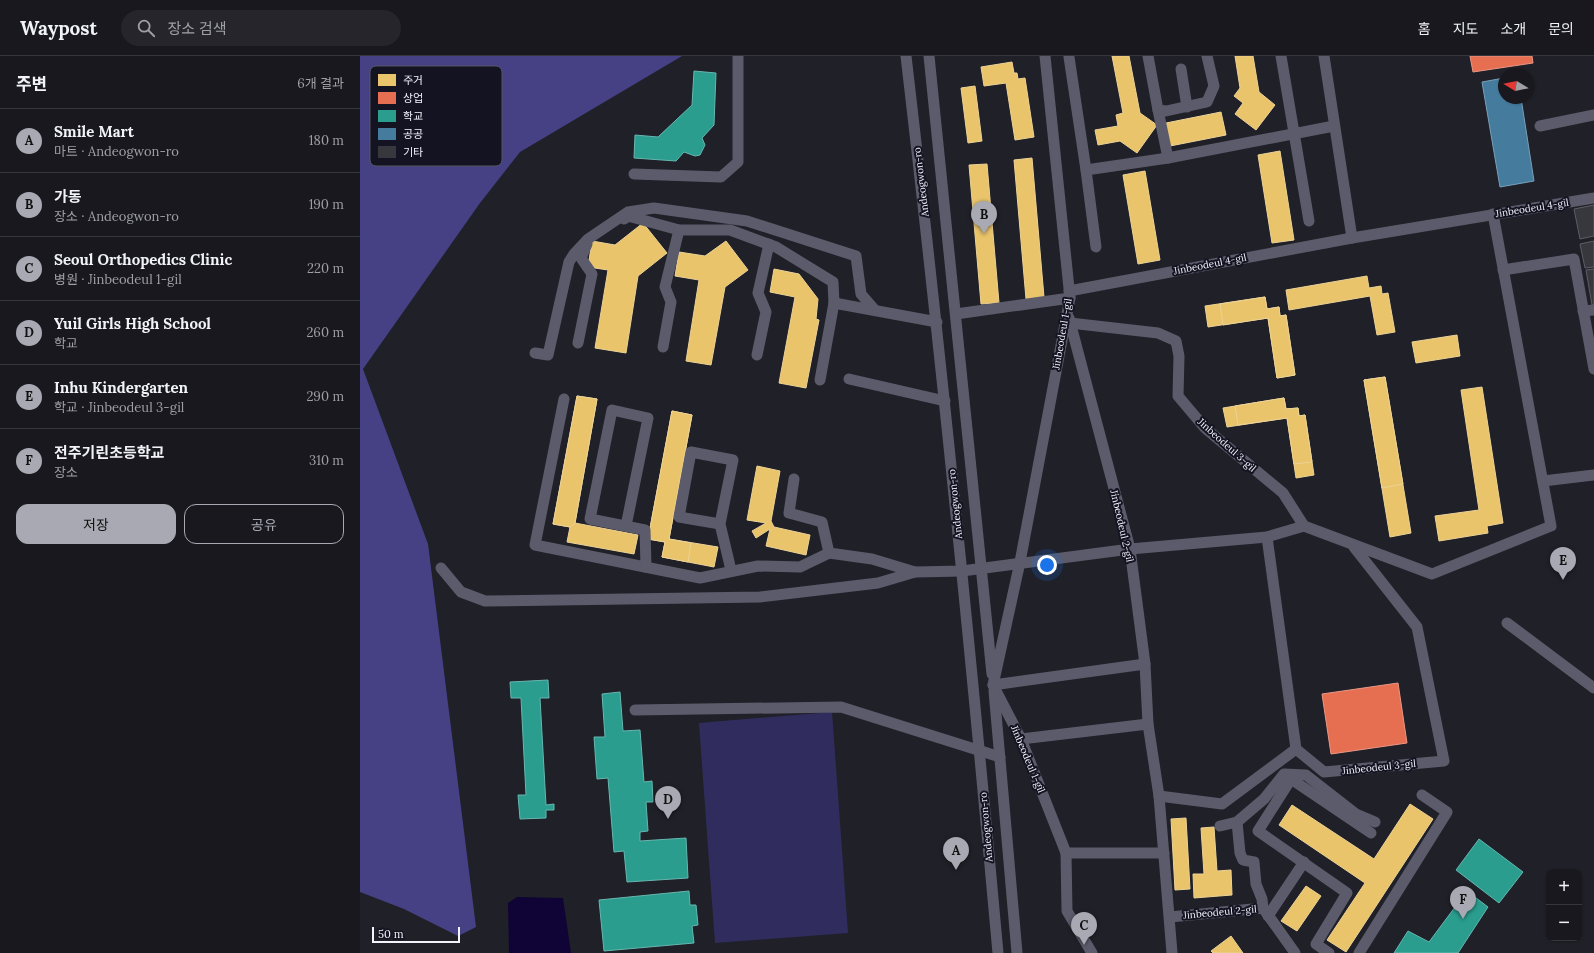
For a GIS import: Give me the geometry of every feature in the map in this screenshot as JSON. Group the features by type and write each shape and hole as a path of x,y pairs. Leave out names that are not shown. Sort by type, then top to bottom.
{"street":[{"path":"634,174 721,177 738,162 738,56"},
{"name":"Andeogwon-ro","path":"906,56 937,322 980,751 998,953"},
{"name":"Andeogwon-ro","path":"929,56 993,685 1017,953"},
{"name":"Jinbeodeul 1-gil","path":"1045,56 1068,299 1020,562 993,685 1021,740 1066,853 1067,911 1092,953"},
{"path":"1148,56 1168,158"},
{"path":"1158,110 1166,111 1208,102 1212,95 1214,86 1207,56"},
{"path":"1281,56 1309,221"},
{"path":"1324,56 1352,238"},
{"path":"1069,57 1096,247"},
{"path":"1181,69 1187,107"},
{"path":"1540,126 1594,115"},
{"path":"1086,170 1168,158 1334,126"},
{"name":"Jinbeodeul 4-gil","path":"956,314 1068,299 1352,238 1594,198"},
{"path":"535,354 548,355 570,262 574,254 588,239 628,212 654,208 747,221 856,256 861,294 874,310"},
{"name":"Jinbeodeul 3-gil","path":"1070,323 1158,334 1176,341 1179,356 1178,396 1205,428 1283,493 1304,526 1353,546 1432,574 1551,526 1493,214"},
{"path":"578,343 592,274 581,258 590,239 628,216 679,230 730,230 776,247 833,282 834,303 820,380"},
{"path":"663,347 671,302 665,287 679,230"},
{"path":"757,356 766,312 758,293 769,244"},
{"path":"1503,270 1574,259 1589,310 1594,369"},
{"name":"Jinbeodeul 2-gil","path":"1068,299 1070,323 1130,550 1145,664 1148,724 1160,796 1172,953"},
{"path":"834,303 937,322"},
{"path":"849,379 945,401"},
{"path":"564,399 535,545 700,578 731,570 758,566 800,567 829,553 872,559 915,572"},
{"path":"626,526 648,418 612,410 590,519 645,530 646,567"},
{"path":"720,524 679,517 691,452 733,460 720,524 731,570"},
{"path":"1543,481 1594,475"},
{"path":"794,479 789,513 822,522 829,553"},
{"path":"441,568 461,592 485,600 760,597 878,583 915,572 962,571 1020,562 1267,537 1304,526"},
{"path":"1160,796 1222,804 1296,750 1267,537"},
{"name":"Jinbeodeul 3-gil","path":"1296,750 1324,772 1444,761 1417,627 1353,546"},
{"path":"1507,623 1594,688"},
{"path":"993,685 1145,664"},
{"path":"635,710 840,707 1000,757"},
{"path":"1021,740 1148,724"},
{"path":"1220,826 1237,822 1264,799 1284,774 1306,775 1373,828 1291,779 1258,830 1347,893 1316,944 1329,953"},
{"path":"1358,953 1447,812 1422,795"},
{"path":"1237,822 1240,854 1243,860 1254,862 1256,884 1266,912"},
{"path":"1066,853 1164,853"},
{"path":"1266,912 1304,862"},
{"name":"Jinbeodeul 2-gil","path":"1170,917 1266,912 1295,953"}],"shaded area":[{"path":"360,56 682,56 520,152 480,203 363,369 428,544 476,927 458,936 404,909 360,892"},
{"path":"832,712 848,933 715,943 699,723"},
{"path":"517,897 563,898 571,953 509,953 508,903"}],"building: 주거":[{"path":"1112,56 1129,56 1140,113 1157,125 1137,153 1120,141 1098,145 1095,130 1118,126 1116,115 1123,113"},
{"path":"1235,56 1253,56 1259,92 1275,105 1256,130 1235,114 1243,103 1234,96 1240,88"},
{"path":"1012,62 1014,73 1017,73 1018,79 1025,78 1034,137 1015,140 1006,83 984,86 981,67"},
{"path":"975,86 982,141 968,143 961,88"},
{"path":"1221,112 1226,135 1170,146 1166,123"},
{"path":"1280,151 1294,240 1272,243 1258,155"},
{"path":"1032,158 1044,297 1026,299 1014,160"},
{"path":"987,164 999,303 981,304 969,165"},
{"path":"1145,171 1160,260 1138,264 1123,175"},
{"path":"643,223 667,253 638,276 626,353 595,348 608,270 588,267 592,241 615,245"},
{"path":"726,241 748,270 725,287 711,365 686,361 699,280 675,276 679,252 705,256"},
{"path":"774,269 799,274 818,299 816,319 819,320 806,388 779,383 795,297 770,292"},
{"path":"1367,276 1369,288 1381,286 1382,294 1388,293 1395,332 1377,335 1370,296 1289,310 1286,290"},
{"path":"1265,297 1267,309 1279,307 1280,316 1286,315 1295,375 1277,378 1268,318 1208,327 1205,306"},
{"path":"1265,297 1267,309 1279,307 1280,316 1286,315 1295,375 1277,378 1268,318 1223,325 1220,304"},
{"path":"1457,335 1460,356 1416,363 1412,342"},
{"path":"1385,377 1411,533 1390,537 1364,380"},
{"path":"1385,377 1403,484 1382,488 1364,380"},
{"path":"1482,387 1503,523 1487,526 1488,533 1439,541 1435,516 1479,510 1461,390"},
{"path":"577,396 597,399 575,523 638,535 634,554 567,542 570,527 553,524"},
{"path":"577,396 597,399 575,523 570,527 553,524"},
{"path":"1284,398 1286,409 1298,408 1299,416 1305,415 1314,475 1296,478 1287,418 1227,427 1223,408"},
{"path":"1284,398 1286,409 1298,408 1299,416 1305,415 1312,462 1294,464 1287,418 1238,425 1235,406"},
{"path":"672,411 692,415 669,539 718,547 714,567 662,557 665,542 648,539"},
{"path":"672,411 692,415 669,539 691,543 688,562 662,557 665,542 648,539"},
{"path":"757,466 780,471 771,521 774,527 810,535 806,555 766,546 770,529 756,538 752,531 766,523 747,520"},
{"path":"1410,804 1433,819 1346,952 1327,940 1365,883 1279,825 1292,805 1374,859"},
{"path":"1186,818 1190,889 1175,890 1171,819"},
{"path":"1214,827 1217,871 1231,870 1232,895 1194,898 1193,874 1204,874 1201,828"},
{"path":"1306,886 1321,896 1297,931 1281,921"},
{"path":"1231,936 1243,953 1213,953 1211,951"}],"building: 상업":[{"path":"1470,56 1532,56 1533,63 1473,72"},
{"path":"1398,683 1407,743 1331,754 1322,694"}],"building: 학교":[{"path":"694,71 716,73 714,125 702,138 705,145 700,155 695,156 684,152 676,161 634,158 635,135 658,137 692,105"},
{"path":"548,680 549,698 540,698 546,805 554,804 554,810 546,810 546,818 520,819 518,795 526,795 521,698 511,698 510,682"},
{"path":"620,692 623,731 640,730 644,782 652,781 653,802 646,802 648,831 640,832 640,841 686,838 688,878 627,882 624,851 614,852 608,778 597,779 594,737 605,737 602,694"},
{"path":"1479,839 1523,872 1499,903 1456,870"},
{"path":"689,891 690,905 696,905 698,925 692,926 694,943 604,951 599,900"},
{"path":"1467,891 1488,907 1458,953 1394,953 1408,931 1429,942"}],"building: 공공":[{"path":"1498,79 1498,104 1522,104 1534,181 1500,187 1482,82"}],"building: 기타":[{"path":"1594,205 1594,236 1580,239 1574,209"},
{"path":"1594,241 1594,267 1585,268 1580,244"},
{"path":"1594,269 1594,305 1592,305 1586,270"}],"place":[{"name":"가동","path":"984,234"},
{"name":"Inhu Kindergarten","path":"1563,580"},
{"name":"Yuil Girls High School","path":"668,819"},
{"name":"Smile Mart","path":"956,870"},
{"name":"전주기린초등학교","path":"1463,919"},
{"name":"Seoul Orthopedics Clinic","path":"1084,945"}]}
